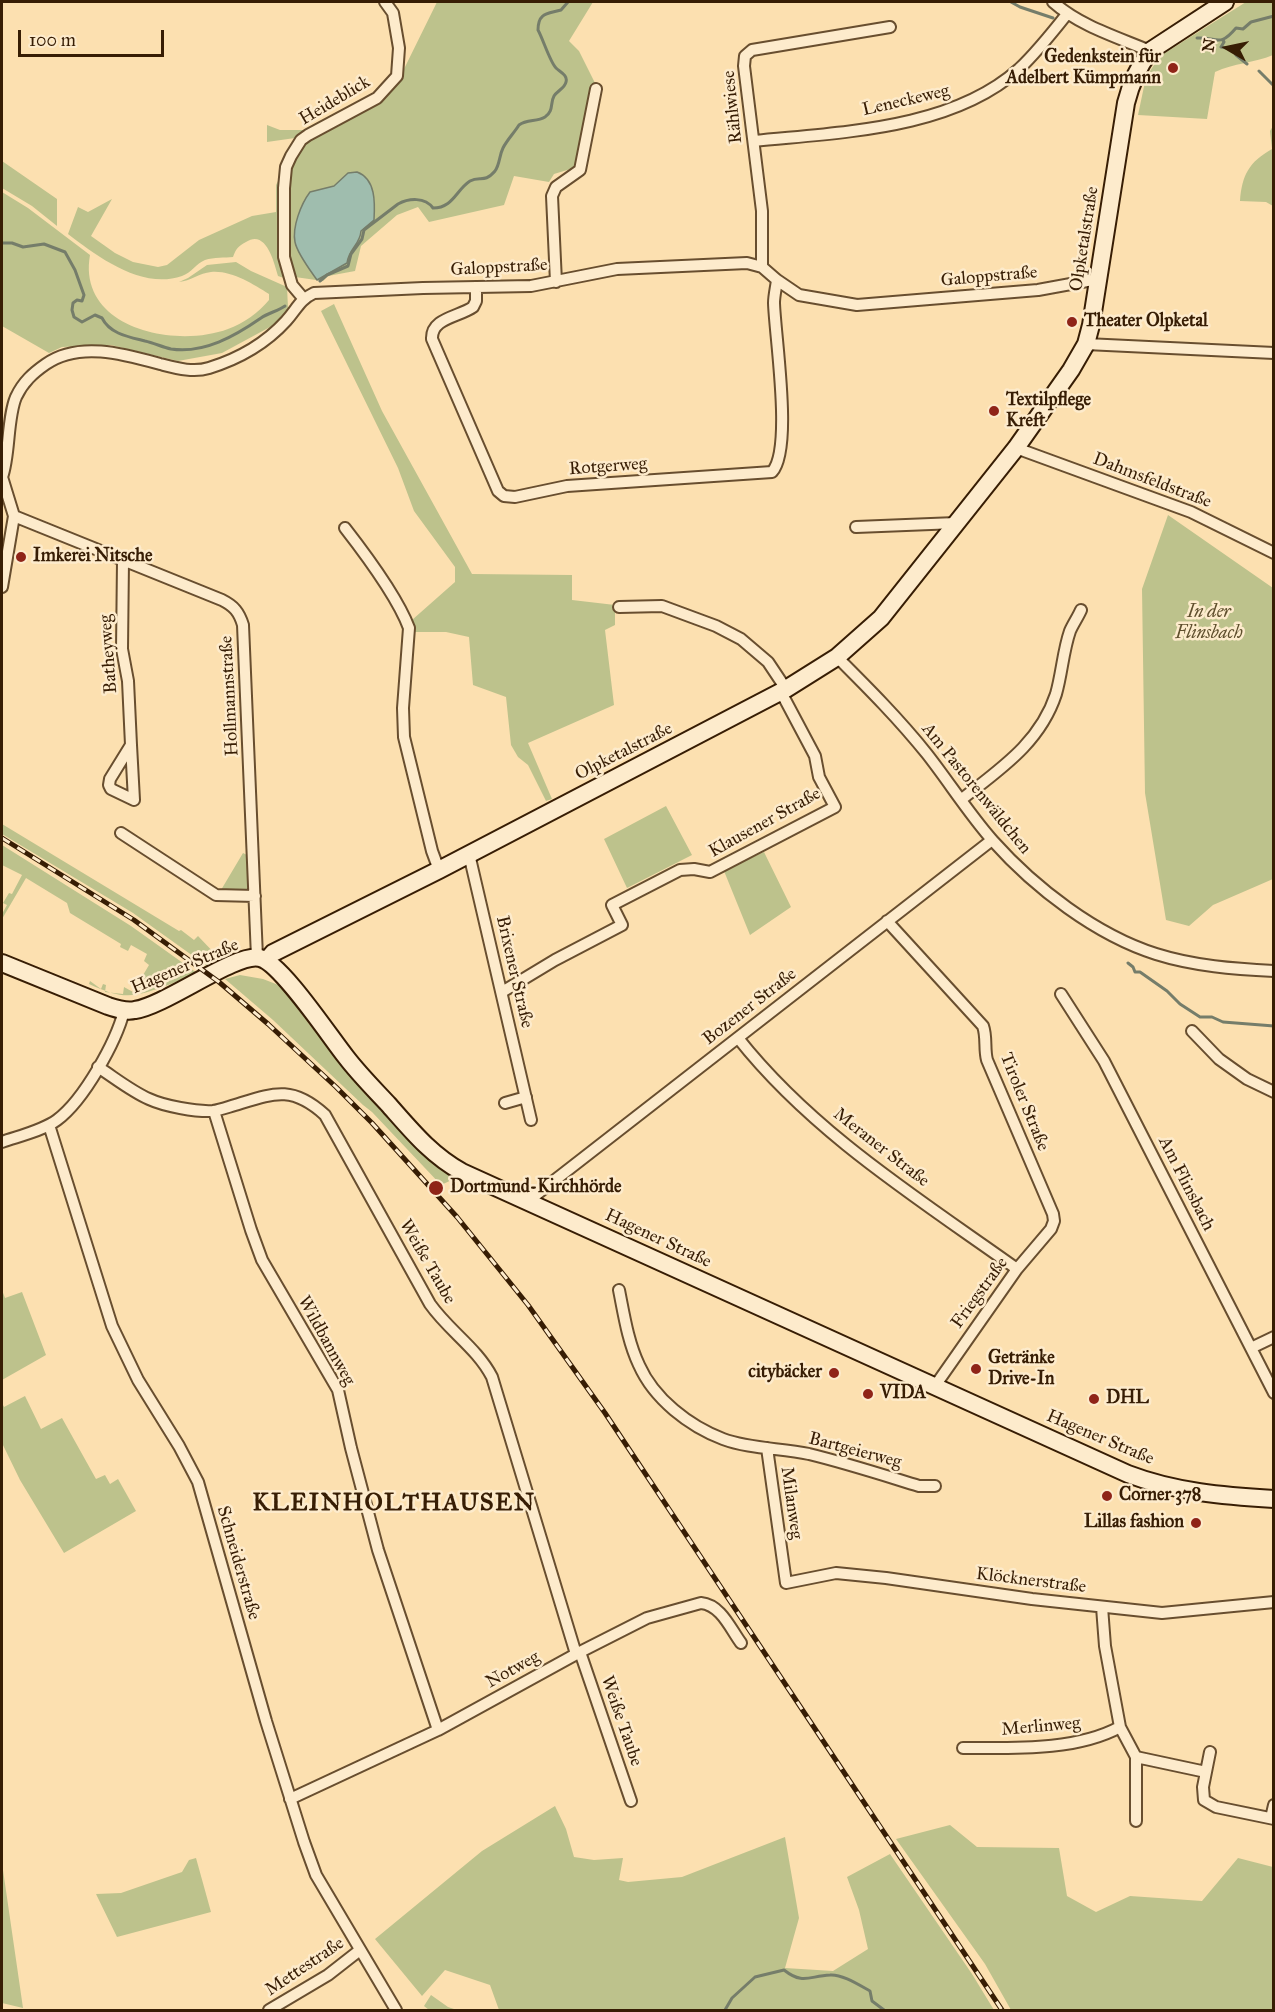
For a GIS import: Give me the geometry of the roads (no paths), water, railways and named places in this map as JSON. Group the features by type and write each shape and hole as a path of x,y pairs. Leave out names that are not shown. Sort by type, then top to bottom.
{"main road":[{"name":"Olpketalstraße","path":"262,959 439,870 783,690 837,657 881,618 1016,448 1071,370 1086,344 1091,325 1126,103 1132,80 1150,51 1225,2"},
{"name":"Hagener Straße","path":"2,963 108,1006 124,1011 134,1011 163,1000 223,969 262,959 286,977 347,1059 436,1156 471,1177 1092,1459 1144,1480 1204,1493 1274,1499"}],"street":[{"name":"Heideblick","path":"303,298 292,285 284,257 286,167 301,140 377,98 397,76 399,48 393,13 385,2"},
{"path":"1053,2 1067,14 1090,26 1150,51"},
{"name":"Leneckeweg","path":"754,141 829,133 939,114 972,100 1017,70 1041,47 1067,14"},
{"name":"Rählwiese","path":"762,267 762,212 744,66 745,56 752,50 890,27"},
{"path":"556,282 552,196 556,187 579,170 596,89"},
{"name":"Galoppstraße","path":"303,298 314,292 325,291 531,286 617,269 747,263 762,267 790,290 808,298 856,304 1038,290 1098,279"},
{"name":"Rotgerweg","path":"476,287 474,307 438,323 432,332 432,339 498,491 504,496 515,497 567,486 772,472 778,466 781,454 782,386 774,302 777,280"},
{"path":"2,587 14,516 2,477 15,400 24,383 37,370 57,356 95,351 120,354 180,370 207,368 258,346 287,321 303,298"},
{"path":"1086,344 1274,353"},
{"name":"Dahmsfeldstraße","path":"1016,448 1191,512 1274,553"},
{"name":"Hollmannstraße","path":"14,516 222,600 232,605 239,613 243,625 255,896 262,959"},
{"path":"856,527 956,523"},
{"path":"345,528 362,550 404,616 409,628 404,737 429,840 439,870"},
{"name":"Batheyweg","path":"123,561 123,649 128,681 131,746"},
{"path":"619,607 662,606 741,639 768,662 783,690"},
{"path":"962,799 1018,755 1044,721 1055,697 1062,673 1070,630 1081,610"},
{"name":"Am Pastorenwäldchen","path":"837,657 900,722 992,840 1026,875 1065,906 1099,927 1156,954 1199,964 1274,971"},
{"name":"Klausener Straße","path":"502,992 555,960 622,925 612,905 680,870 694,869 710,872 835,807 819,777 815,756 783,690"},
{"path":"121,832 216,895 255,896"},
{"name":"Bozener Straße","path":"528,1201 992,840"},
{"name":"Brixener Straße","path":"469,854 531,1120"},
{"name":"Tiroler Straße","path":"887,921 983,1026 986,1034 987,1060 1054,1221"},
{"name":"Am Flinsbach","path":"1061,994 1104,1061 1274,1393"},
{"path":"2,1142 49,1125 59,1119 98,1067 119,1029 124,1011"},
{"path":"1192,1031 1219,1059 1247,1079 1274,1092"},
{"name":"Meraner Straße","path":"738,1038 754,1059 838,1138 884,1174 1017,1269"},
{"name":"Weiße Taube","path":"98,1067 150,1100 185,1108 214,1111 279,1094 295,1095 310,1101 325,1115 430,1304 442,1320 484,1361 492,1377 578,1653 631,1801"},
{"path":"505,1103 526,1097"},
{"name":"Wildbannweg","path":"214,1111 262,1260 338,1390 378,1550 438,1730"},
{"name":"Schneiderstraße","path":"49,1125 112,1326 138,1380 179,1446 198,1482 290,1799 316,1875 396,2010"},
{"name":"Friegstraße","path":"935,1386 1017,1269 1051,1228 1054,1221"},
{"name":"Milanweg","path":"619,1290 627,1329 639,1366 652,1387 674,1410 696,1426 724,1439 767,1448 786,1583"},
{"path":"1251,1348 1274,1337"},
{"name":"Bartgeierweg","path":"767,1448 809,1454 919,1486 935,1486"},
{"name":"Klöcknerstraße","path":"786,1583 836,1573 1032,1599 1162,1613 1274,1602"},
{"name":"Notweg","path":"290,1799 438,1730 647,1618 701,1603 710,1604 717,1609 741,1643"},
{"path":"1102,1607 1106,1646 1120,1727 1136,1757 1136,1821"},
{"name":"Merlinweg","path":"963,1748 1034,1747 1088,1740 1120,1727"},
{"path":"1210,1752 1203,1787 1204,1800 1216,1807 1272,1818 1274,1805"},
{"path":"1136,1757 1206,1772"},
{"name":"Mettestraße","path":"269,2010 328,1975 360,1950"}],"waterway":[{"path":"320,281 327,275 348,266 351,254 362,239 364,230 398,204 421,200 433,208 445,205 470,181 488,177 495,171 506,142 519,125 542,119 548,115 554,96 564,86 566,80 551,61 538,30 538,24 542,17 561,10 568,2"},
{"path":"1011,2 1053,18"},
{"path":"1197,38 1222,40 1236,28 1243,29 1251,22 1274,16"},
{"path":"1223,40 1221,47 1233,49 1236,55 1247,64"},
{"path":"1259,71 1274,86"},
{"path":"2,243 12,243 23,247 44,244 65,252 75,270 84,295 82,301 77,300 73,303 74,317 82,322 95,315 102,318 110,328 120,334 171,349 195,349 219,342 285,306"},
{"path":"1128,963 1135,972 1140,972 1200,1017 1212,1017 1223,1022 1274,1026"},
{"path":"725,2010 732,1998 755,1977 784,1970 801,1978 830,1975 845,1978 870,1991 872,2001 884,2010"}],"railway":[{"path":"2,838 134,920 219,982 336,1087 372,1123 457,1217 528,1305 605,1413 1002,2010"}],"place":[{"name":"Gedenkstein für Adelbert Kümpmann","path":"1173,68"},
{"name":"Theater Olpketal","path":"1072,322"},
{"name":"Textilpflege Kreft","path":"994,411"},
{"name":"Imkerei Nitsche","path":"21,557"},
{"name":"Dortmund-Kirchhörde","path":"436,1188"},
{"name":"Getränke Drive-In","path":"976,1369"},
{"name":"citybäcker","path":"834,1373"},
{"name":"VIDA","path":"868,1394"},
{"name":"DHL","path":"1094,1399"},
{"name":"Corner 378","path":"1107,1496"},
{"name":"Lillas fashion","path":"1196,1523"}],"district":[{"name":"KLEINHOLTHAUSEN","path":"394,1504"}],"park label":[{"name":"In der Flinsbach","path":"1209,623"}]}
